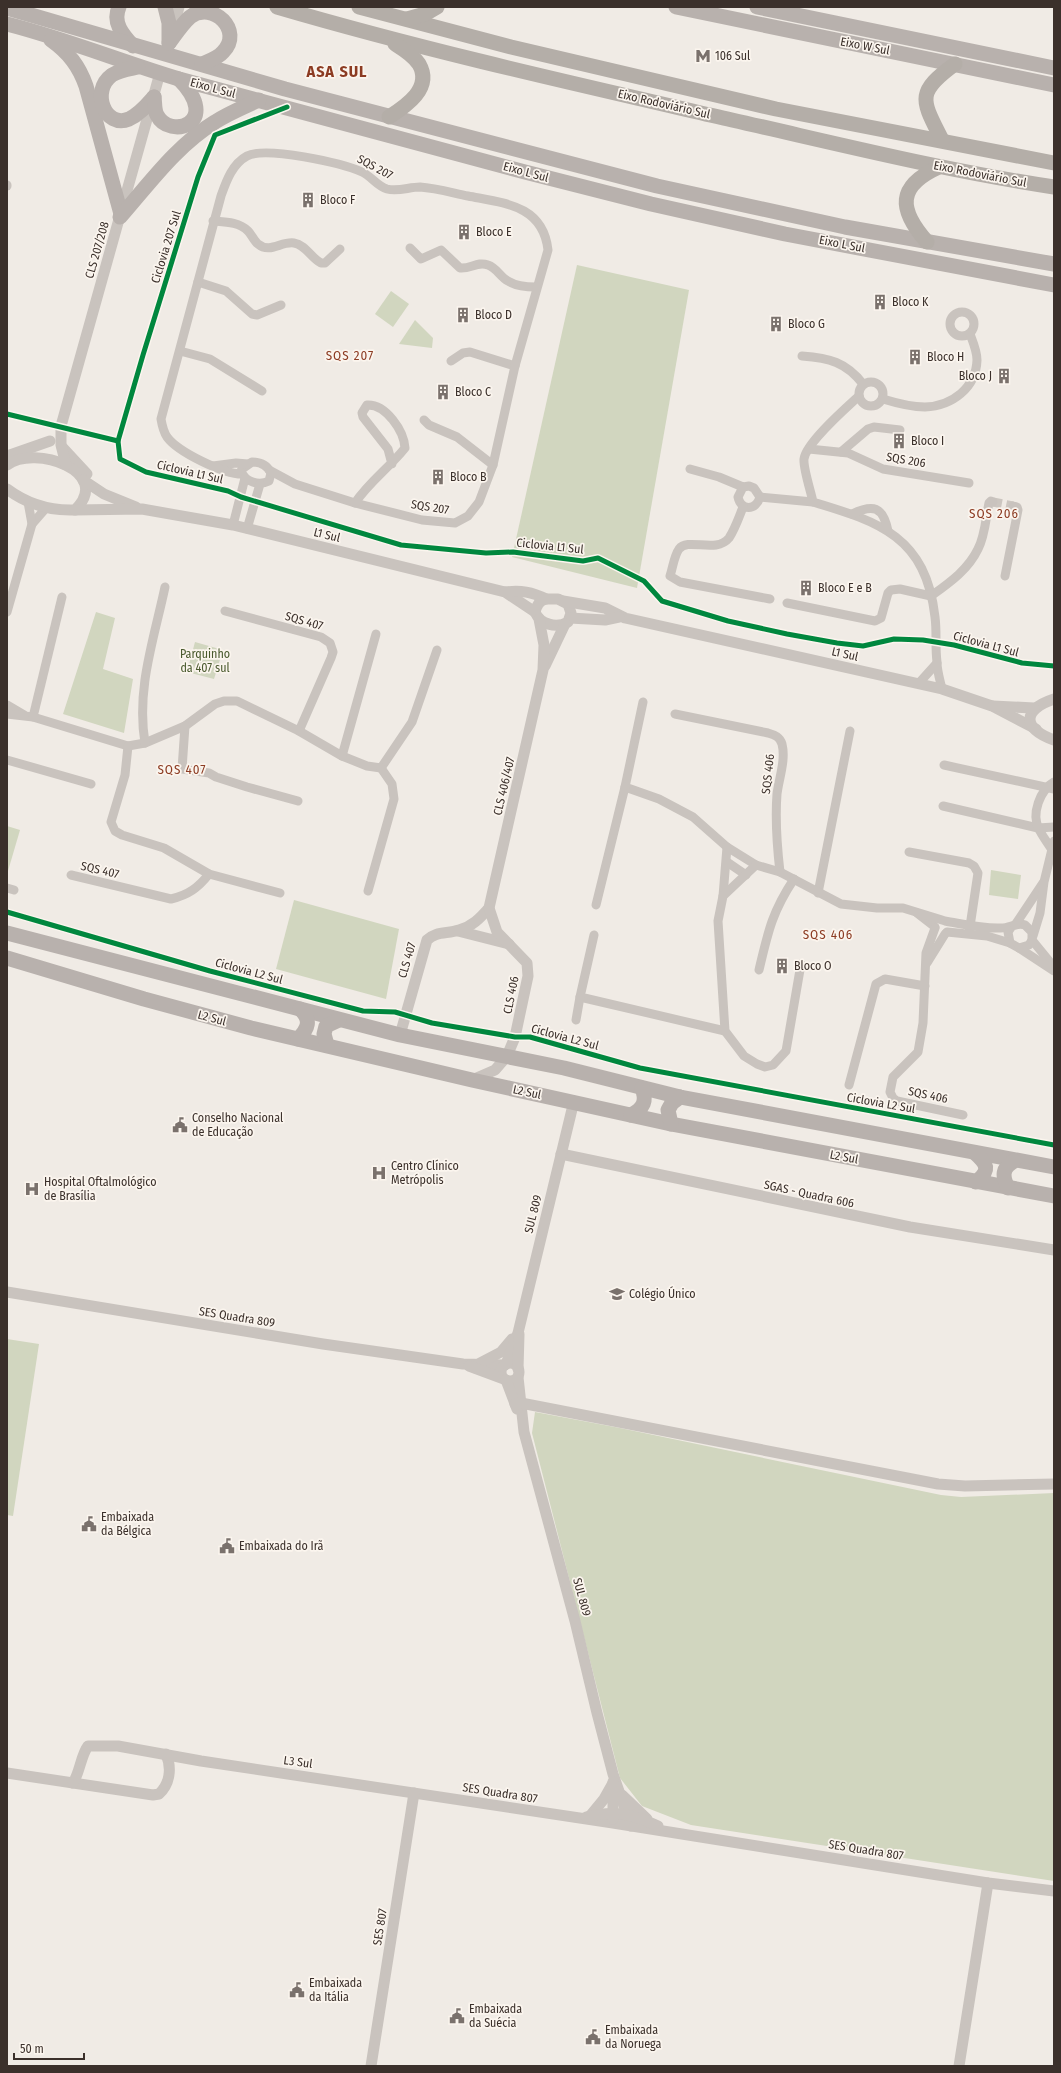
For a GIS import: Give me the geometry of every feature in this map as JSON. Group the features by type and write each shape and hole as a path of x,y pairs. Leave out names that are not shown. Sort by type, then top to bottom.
{"highway":[{"name":"Eixo Rodoviário Sul","path":"277,7 386,38 599,90 939,167 1051,188"},
{"name":"Eixo Rodoviário Sul","path":"359,7 511,47 776,109 1054,162"},
{"path":"406,19 424,14 437,7"},
{"path":"386,38 411,55 419,64 422,76 420,88 415,97 405,107 389,117"},
{"path":"942,140 926,108 926,90 937,77 955,64"},
{"path":"927,242 911,221 907,210 907,200 909,191 915,181 939,167"}],"main road":[{"path":"119,7 117,20 120,32 133,46"},
{"path":"165,7 169,23 168,46"},
{"name":"Eixo W Sul","path":"676,7 1054,85"},
{"name":"Eixo W Sul","path":"757,7 1054,68"},
{"name":"Eixo L Sul","path":"7,8 133,46 389,117 657,186 838,226 1054,264"},
{"path":"168,46 190,16 209,11 216,13 223,18 227,25 230,36 228,45 224,52 216,58 202,64"},
{"name":"Eixo L Sul","path":"7,24 41,33 138,67 180,79 525,172 651,204 785,234 1054,285"},
{"path":"41,33 65,50 81,73 120,216"},
{"path":"138,67 122,70 106,81 101,90 101,103 108,114 116,119 127,120 138,114 154,97"},
{"path":"154,97 156,114 162,123 170,127 178,127 188,124 195,117 197,107 190,90 180,79"},
{"path":"120,216 175,155 195,137 214,122 259,100"},
{"path":"1030,280 1054,294"},
{"path":"8,934 400,1035 564,1068 680,1097 975,1152 1014,1161 1054,1167"},
{"name":"L2 Sul","path":"7,958 159,1004 298,1039 472,1080 574,1101 671,1124 1054,1196"},
{"path":"298,1039 305,1032 309,1024 307,1018 300,1009"},
{"path":"327,1045 324,1034 326,1026 339,1020"},
{"path":"631,1115 643,1106 645,1095 642,1088"},
{"path":"671,1124 668,1110 672,1103 680,1097"},
{"path":"975,1152 984,1162 986,1169 983,1176 976,1182"},
{"path":"1008,1188 1004,1180 1004,1172 1008,1164 1014,1161"}],"street":[{"path":"168,46 179,7"},
{"name":"CLS 207/208","path":"66,465 61,445 61,426 158,80"},
{"name":"SQS 207","path":"248,464 260,463 269,470 295,484 355,503 422,520 455,523 473,511 479,502 493,465 515,366 536,287 548,250 546,235 539,223 530,214 508,204 442,191 422,188 399,190 387,189 376,183 364,173 335,163 266,151 247,156 235,166 228,178 213,221 180,351 162,413 161,419 163,430 167,437 182,450 213,466 231,473 265,482 295,484"},
{"path":"213,221 242,226 249,232 258,244 265,247 274,248 293,243 298,244 303,246 321,263 325,263 340,249"},
{"path":"410,248 421,259 441,250 460,268 465,268 478,263 488,265 507,281 520,285 536,287"},
{"path":"198,282 226,291 252,314 257,315 281,305"},
{"path":"883,399 907,405 925,407 937,405 961,394 973,379 977,360 976,351 970,334"},
{"path":"180,351 210,359 262,391"},
{"path":"451,361 463,353 470,352 515,366"},
{"path":"802,356 824,358 837,362 855,374 863,384"},
{"path":"813,502 804,459 808,449 822,432 858,396 859,390 863,384 869,382 876,383 881,386 883,392 883,399 879,404 873,406 866,406 861,402 858,396"},
{"path":"392,464 388,449 363,417 362,413 367,405 372,405 378,408 393,420 400,431 405,448"},
{"path":"424,420 429,425 452,434 487,458 493,465"},
{"name":"CLS 207/208","path":"38,458 61,426"},
{"path":"841,452 868,429 874,427 900,430"},
{"path":"9,460 50,441"},
{"path":"61,445 104,494"},
{"path":"388,449 405,448"},
{"path":"355,503 372,482 392,464 405,448"},
{"name":"SQS 206","path":"808,449 841,452 856,456 883,469 969,483"},
{"path":"9,460 38,458 51,460 66,465"},
{"path":"213,466 236,463 248,464"},
{"path":"233,525 244,476 242,469 248,464"},
{"name":"L1 Sul","path":"66,465 83,480 104,494 142,510"},
{"path":"690,469 719,476 743,487 754,488 760,497"},
{"path":"248,529 265,482 271,477 269,470"},
{"path":"75,510 84,502 86,496 87,489 83,480"},
{"path":"743,487 738,497 743,507"},
{"name":"L1 Sul","path":"7,489 17,497 46,508 60,510 142,510 233,525 505,592 520,591 534,593 546,599"},
{"path":"760,497 813,502 865,518 888,531 910,549 925,573 931,596 935,616 936,663 942,689"},
{"path":"743,507 754,507 758,503 760,497"},
{"path":"787,604 875,620 881,618 888,593 894,589 931,596 950,582 969,563 979,548 989,503 991,501 993,502"},
{"path":"28,502 32,524"},
{"path":"1005,576 1018,510 1017,507 1013,506"},
{"path":"743,507 734,527 725,541 711,546 683,545 677,551 670,576 675,580 770,599"},
{"path":"852,514 869,507 876,508 884,516 888,531"},
{"path":"7,612 32,524 46,508"},
{"path":"145,743 141,721 142,695 165,587"},
{"name":"L1 Sul","path":"505,592 537,615"},
{"path":"29,716 62,597"},
{"path":"546,599 563,601 570,608 567,621 550,624 537,615 538,604 546,599"},
{"name":"L1 Sul","path":"563,601 605,608 619,617 942,689 992,706 1054,740"},
{"name":"SQS 407","path":"225,611 321,637 330,643 333,652 331,658 300,731"},
{"name":"CLS 406/407","path":"489,908 543,670 544,645 537,615"},
{"name":"L1 Sul","path":"567,621 605,620 619,617"},
{"name":"CLS 406/407","path":"543,670 567,621"},
{"path":"342,756 376,634"},
{"path":"381,768 412,722 437,650"},
{"path":"919,683 936,663"},
{"path":"1036,729 1030,721 1030,714 1034,708 1054,699"},
{"path":"7,705 29,716 128,746 145,743 185,726 215,704 231,700 245,704 300,731 342,756 366,766 381,768 392,784 394,799 368,891"},
{"path":"596,905 644,702"},
{"name":"L1 Sul","path":"992,706 1034,708"},
{"path":"7,714 29,716"},
{"name":"SQS 406","path":"675,714 768,733 775,735 780,740 783,757 777,794 776,831 780,872"},
{"path":"185,726 182,769 209,773 216,778 298,801"},
{"path":"818,893 850,731"},
{"path":"128,746 125,775 112,822 113,828 122,835 164,848 209,874 280,893"},
{"path":"7,760 91,784"},
{"path":"944,765 1052,786 1037,809 1038,828 1053,845 1044,882 1040,913 1033,938 1026,947 1019,948"},
{"path":"625,787 659,799 693,818 727,847 756,865 780,872 841,904 877,908 903,908 944,920 1010,943 1054,971"},
{"path":"943,806 1038,828 1054,827"},
{"path":"727,847 727,862 723,896 718,922 725,1031 744,1056 757,1064 766,1067 777,1062 786,1051 801,964"},
{"path":"909,852 969,863 974,866 978,873 970,929"},
{"path":"727,862 746,875"},
{"path":"723,896 756,865"},
{"name":"SQS 407","path":"71,875 171,900 184,896 193,891 209,874"},
{"path":"760,970 772,917 779,901 794,879"},
{"path":"1010,943 1008,936 1044,882"},
{"name":"CLS 407","path":"400,1035 427,940 435,934 458,931 475,924 489,908"},
{"name":"CLS 406","path":"472,1080 495,1070 507,1056 515,1036 528,968 525,959 509,944 494,926 489,908"},
{"path":"916,912 935,928 938,933 1025,925 1031,929 1033,938 1054,967"},
{"path":"935,928 936,922 944,920"},
{"path":"944,920 949,926 946,933"},
{"name":"SQS 406","path":"935,928 927,947 923,1023 918,1052 894,1077 891,1095 897,1101 962,1114"},
{"path":"458,931 509,944"},
{"name":"SQS 406","path":"927,964 946,933"},
{"path":"576,1020 594,935"},
{"path":"849,1085 876,984 885,979 925,986"},
{"path":"580,997 725,1031"},
{"name":"SUL 809","path":"505,1365 518,1333 574,1101"},
{"name":"SGAS - Quadra 606","path":"561,1154 902,1226 1054,1250"},
{"name":"SES Quadra 809","path":"7,1292 248,1332 463,1364 505,1379"},
{"path":"479,1363 501,1352 518,1333"},
{"name":"SUL 809","path":"518,1333 518,1404 523,1427 574,1614 613,1778 620,1793 631,1826"},
{"name":"SES Quadra 809","path":"463,1364 479,1363 505,1365"},
{"path":"512,1364 518,1373 512,1381 505,1379 501,1372 505,1365 512,1364"},
{"name":"SUL 809","path":"505,1379 518,1404"},
{"path":"518,1404 938,1484 965,1486 1054,1484"},
{"name":"L3 Sul","path":"77,1784 85,1749 92,1744 118,1746 171,1758 414,1793"},
{"path":"7,1773 153,1795 159,1794 167,1785 171,1758"},
{"path":"586,1817 604,1799 613,1778"},
{"name":"SUL 809","path":"613,1778 613,1818"},
{"name":"SES Quadra 807","path":"414,1793 586,1817 613,1818 627,1814 673,1833"},
{"name":"SES 807","path":"371,2066 414,1793"},
{"path":"620,1793 643,1816 656,1825"},
{"name":"SES Quadra 807","path":"613,1818 631,1826 673,1833 988,1883 1054,1891"},
{"path":"959,2066 988,1883"}],"green space":[{"path":"577,265 689,290 637,588 512,557"},
{"path":"391,291 409,304 393,327 375,314"},
{"path":"415,320 433,338 432,348 399,344"},
{"path":"96,612 115,618 103,669 133,679 124,733 63,714"},
{"name":"Parquinho da 407 sul","path":"195,642 223,650 214,679 187,672"},
{"path":"7,826 20,830 8,871 7,870"},
{"path":"991,870 1021,875 1018,899 989,895"},
{"path":"294,900 399,929 386,999 276,969"},
{"path":"7,1339 39,1344 13,1516 7,1515"},
{"path":"535,1412 620,1428 941,1495 961,1497 1054,1493 1054,1881 691,1825 642,1806 620,1778 532,1433"}],"tunnel":[{"path":"993,502 1013,506"}],"cycle path":[{"name":"Ciclovia 207 Sul","path":"287,107 215,135 198,177 143,355 118,441 120,459 146,472 228,491 241,497 401,545 486,553 513,552 583,561 598,558 644,581 662,601 728,621 787,634 863,646 894,639 923,640 954,645 1022,663 1054,666"},
{"path":"7,414 118,441"},
{"name":"Ciclovia L2 Sul","path":"7,912 210,971 363,1011 395,1012 432,1023 515,1037 530,1037 640,1068 1054,1145"}],"place":[{"name":"106 Sul","path":"703,56"},
{"name":"Bloco F","path":"308,200"},
{"name":"Bloco E","path":"464,232"},
{"name":"Bloco K","path":"880,302"},
{"name":"Bloco D","path":"463,315"},
{"name":"Bloco G","path":"776,324"},
{"name":"Bloco H","path":"915,357"},
{"name":"Bloco J","path":"1004,376"},
{"name":"Bloco C","path":"443,392"},
{"name":"Bloco I","path":"899,441"},
{"name":"Bloco B","path":"438,477"},
{"name":"Bloco E e B","path":"806,588"},
{"name":"Bloco O","path":"782,966"},
{"name":"Conselho Nacional de Educação","path":"180,1125"},
{"name":"Centro Clínico Metrópolis","path":"379,1173"},
{"name":"Hospital Oftalmológico de Brasília","path":"32,1189"},
{"name":"Colégio Único","path":"617,1294"},
{"name":"Embaixada da Bélgica","path":"89,1524"},
{"name":"Embaixada do Irã","path":"227,1546"},
{"name":"Embaixada da Itália","path":"297,1990"},
{"name":"Embaixada da Suécia","path":"457,2016"},
{"name":"Embaixada da Noruega","path":"593,2037"}],"district":[{"name":"ASA SUL","path":"337,71"},
{"name":"SQS 207","path":"350,355"},
{"name":"SQS 206","path":"994,513"},
{"name":"SQS 407","path":"182,769"},
{"name":"SQS 406","path":"828,934"}]}
